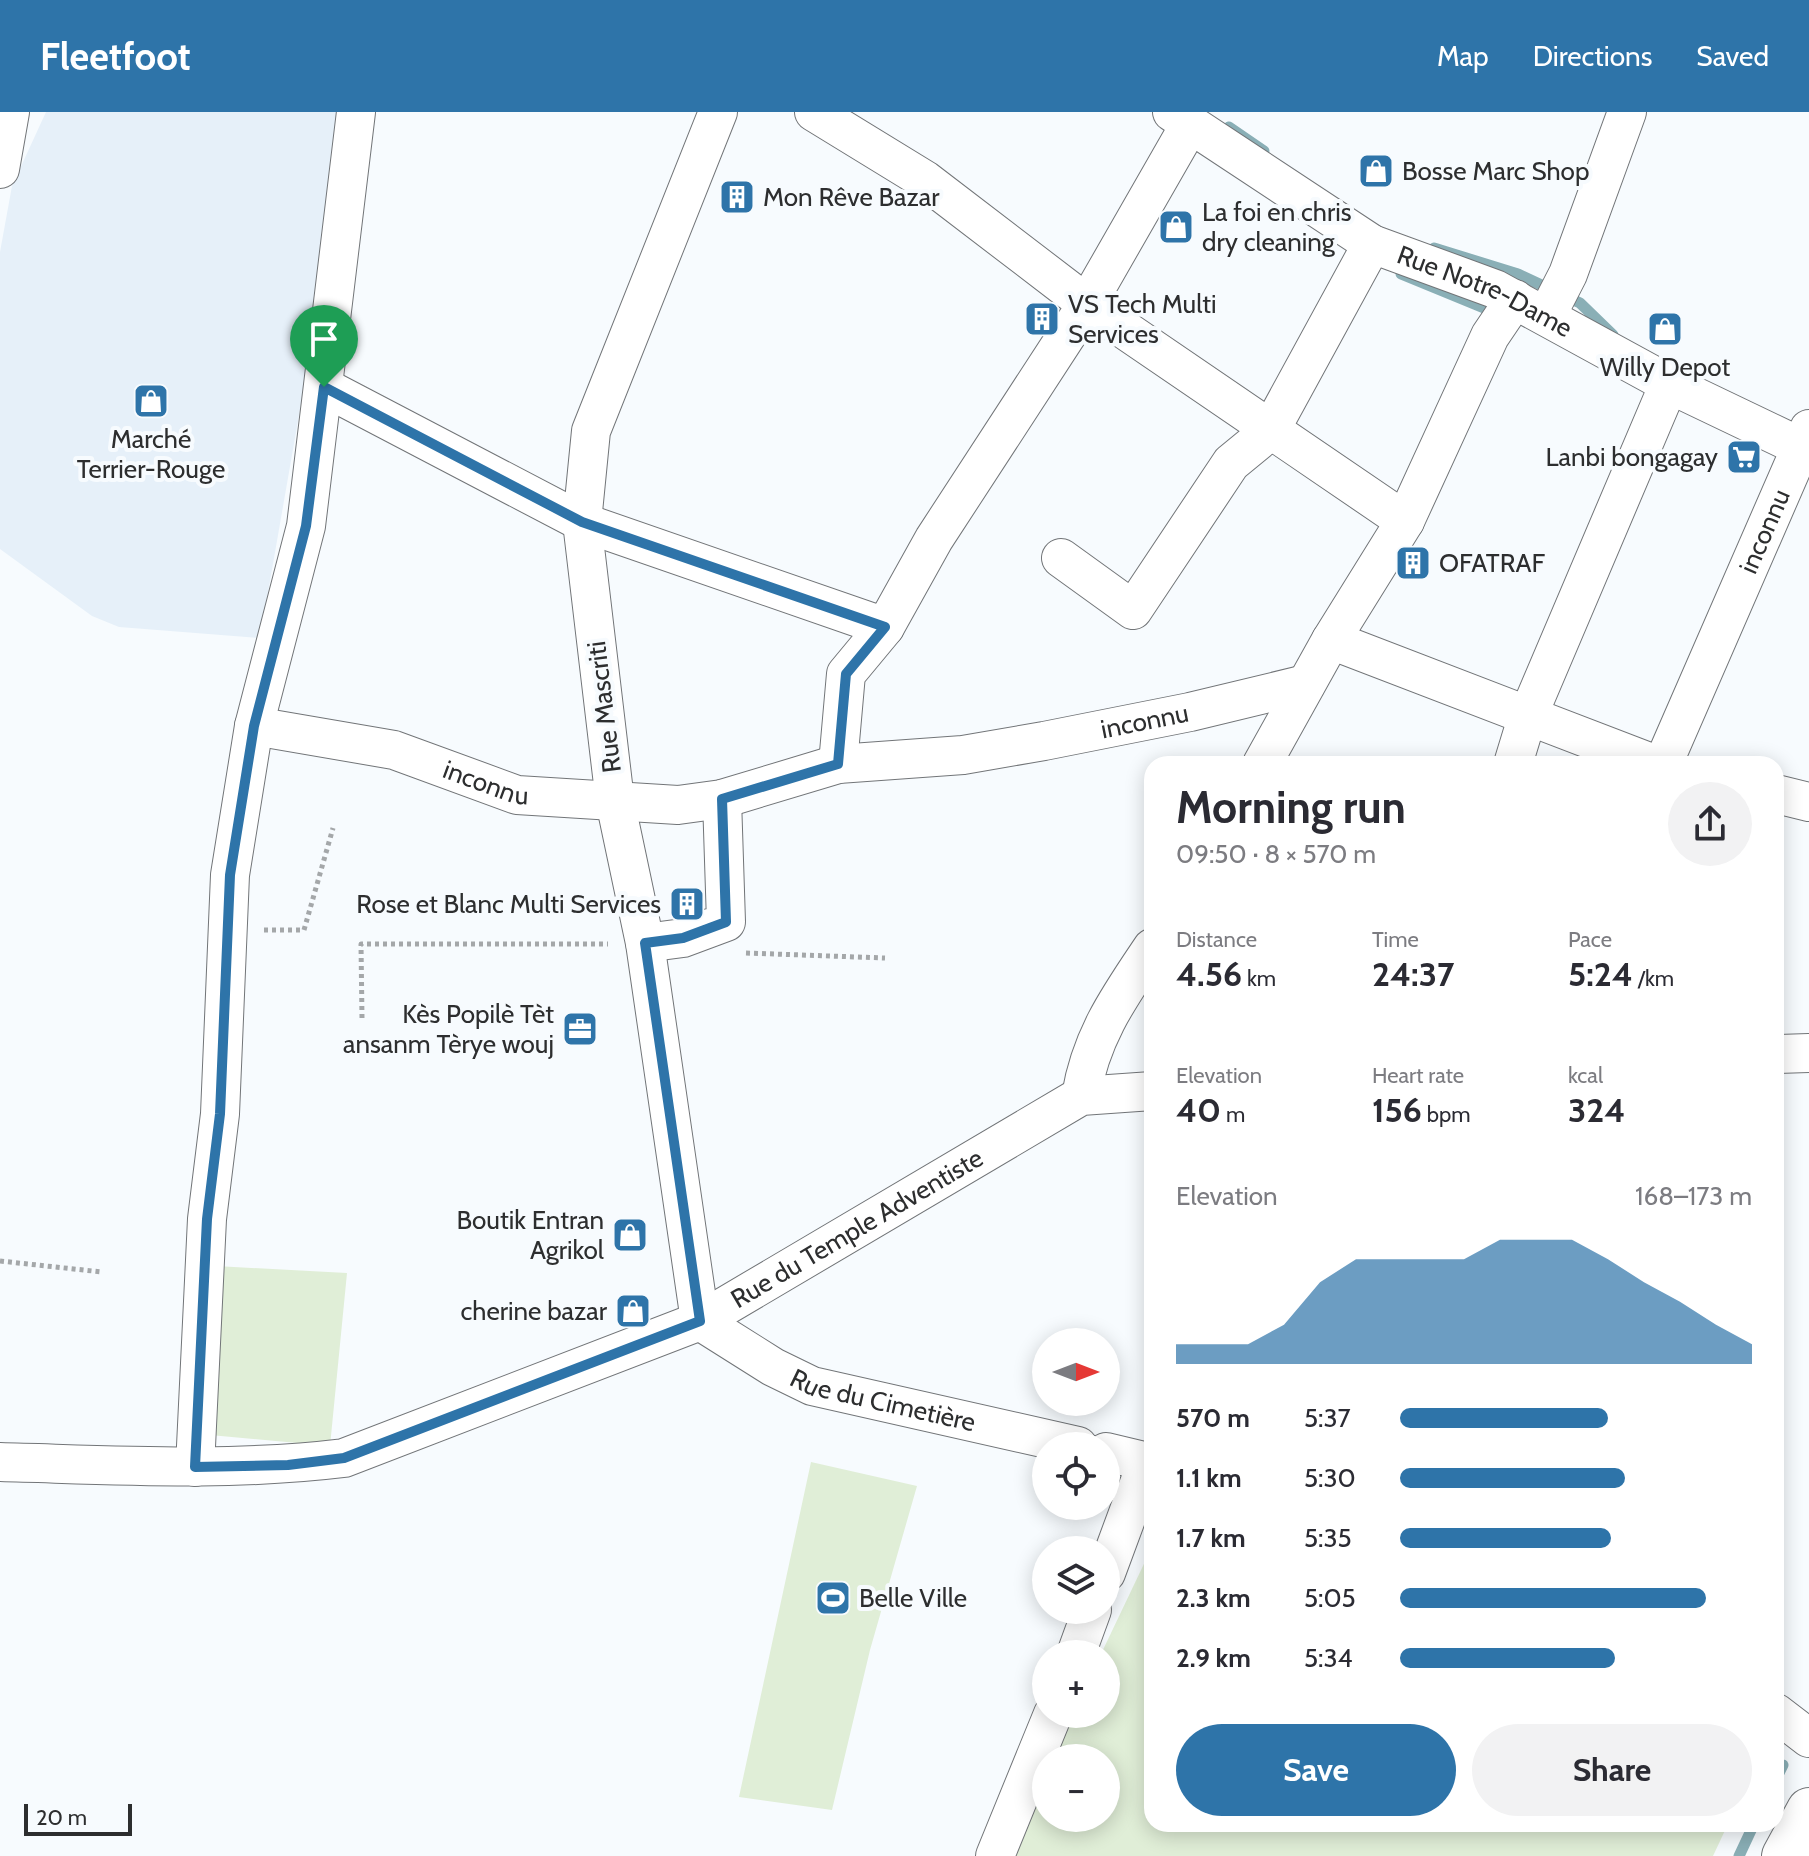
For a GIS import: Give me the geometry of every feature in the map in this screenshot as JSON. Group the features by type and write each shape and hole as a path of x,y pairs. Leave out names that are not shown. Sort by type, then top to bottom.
{"main road":[{"path":"1784,1856 1809,1810"}],"street":[{"path":"0,169 10,112"},
{"path":"195,1467 207,1219 220,1114 230,875 254,726 306,526 356,112"},
{"name":"Rue Mascriti","path":"700,1321 645,943 615,801 582,522 591,431 718,112"},
{"path":"814,112 925,180 1087,304 1405,521"},
{"path":"1266,756 1331,640 1405,521 1530,306 1627,112"},
{"path":"838,764 846,674 885,627 934,539 1087,304 1181,119"},
{"name":"Rue Notre-Dame","path":"1181,119 1372,244 1530,306 1669,384 1806,442"},
{"path":"1061,558 1133,610 1231,463 1270,431 1372,244"},
{"path":"1515,756 1527,718 1669,384"},
{"path":"324,387 582,522 885,627"},
{"name":"inconnu","path":"1667,756 1806,442"},
{"path":"1331,640 1632,756"},
{"name":"inconnu","path":"254,726 394,750 517,795 678,805 722,799 838,764 963,755 1190,712 1306,684"},
{"path":"1784,796 1809,802"},
{"path":"645,943 683,938 726,922 722,799"},
{"path":"1081,1096 1085,1072 1104,1018 1144,960"},
{"path":"1784,1054 1809,1053"},
{"name":"Rue du Temple Adventiste","path":"0,1462 195,1467 288,1465 344,1458 700,1321 1081,1096 1144,1092"},
{"name":"Rue du Cimetière","path":"700,1321 773,1367 812,1386 1032,1436"},
{"path":"1120,1455 1144,1461"},
{"path":"1120,1538 1144,1477"},
{"path":"1784,1719 1809,1738"},
{"path":"995,1856 1047,1728"}],"path":[{"path":"227,930 304,930 333,828"},
{"path":"362,1018 361,944 645,943"},
{"path":"745,953 885,958"},
{"path":"0,1261 102,1272"}],"shaded area":[{"name":"Marché Terrier-Rouge","path":"46,112 352,112 260,638 119,627 92,616 0,549 0,252 12,186"}],"green space":[{"path":"216,1266 347,1273 330,1446 210,1435"},
{"name":"Belle Ville","path":"811,1462 917,1486 870,1650 832,1810 739,1797"},
{"path":"1144,1564 1144,1832 1724,1832 1713,1856 1005,1856 1032,1799 1032,1832 1120,1832 1120,1744 1058,1744 1065,1728 1120,1728 1120,1640 1108,1640 1115,1624 1120,1624 1120,1614"}],"waterway":[{"path":"1229,127 1264,151"},
{"path":"1434,248 1518,274 1580,303 1613,335"},
{"path":"1401,274 1496,313"},
{"path":"1739,1856 1750,1832"}],"place":[{"name":"Bosse Marc Shop","path":"1376,171"},
{"name":"Mon Rêve Bazar","path":"737,197"},
{"name":"La foi en chris dry cleaning","path":"1176,227"},
{"name":"VS Tech Multi Services","path":"1042,319"},
{"name":"Willy Depot","path":"1665,329"},
{"name":"Marché Terrier-Rouge","path":"151,401"},
{"name":"Lanbi bongagay","path":"1744,457"},
{"name":"OFATRAF","path":"1413,563"},
{"name":"Rose et Blanc Multi Services","path":"687,904"},
{"name":"Kès Popilè Tèt ansanm Tèrye wouj","path":"580,1029"},
{"name":"Boutik Entran Agrikol","path":"630,1235"},
{"name":"cherine bazar","path":"633,1311"},
{"name":"Belle Ville","path":"833,1598"}],"route":[{"path":"324,387 582,522 885,627 846,674 838,764 722,799 726,922 683,938 645,943 700,1321 344,1458 288,1465 195,1467 207,1219 220,1114 230,875 254,726 306,526 324,387"}]}
